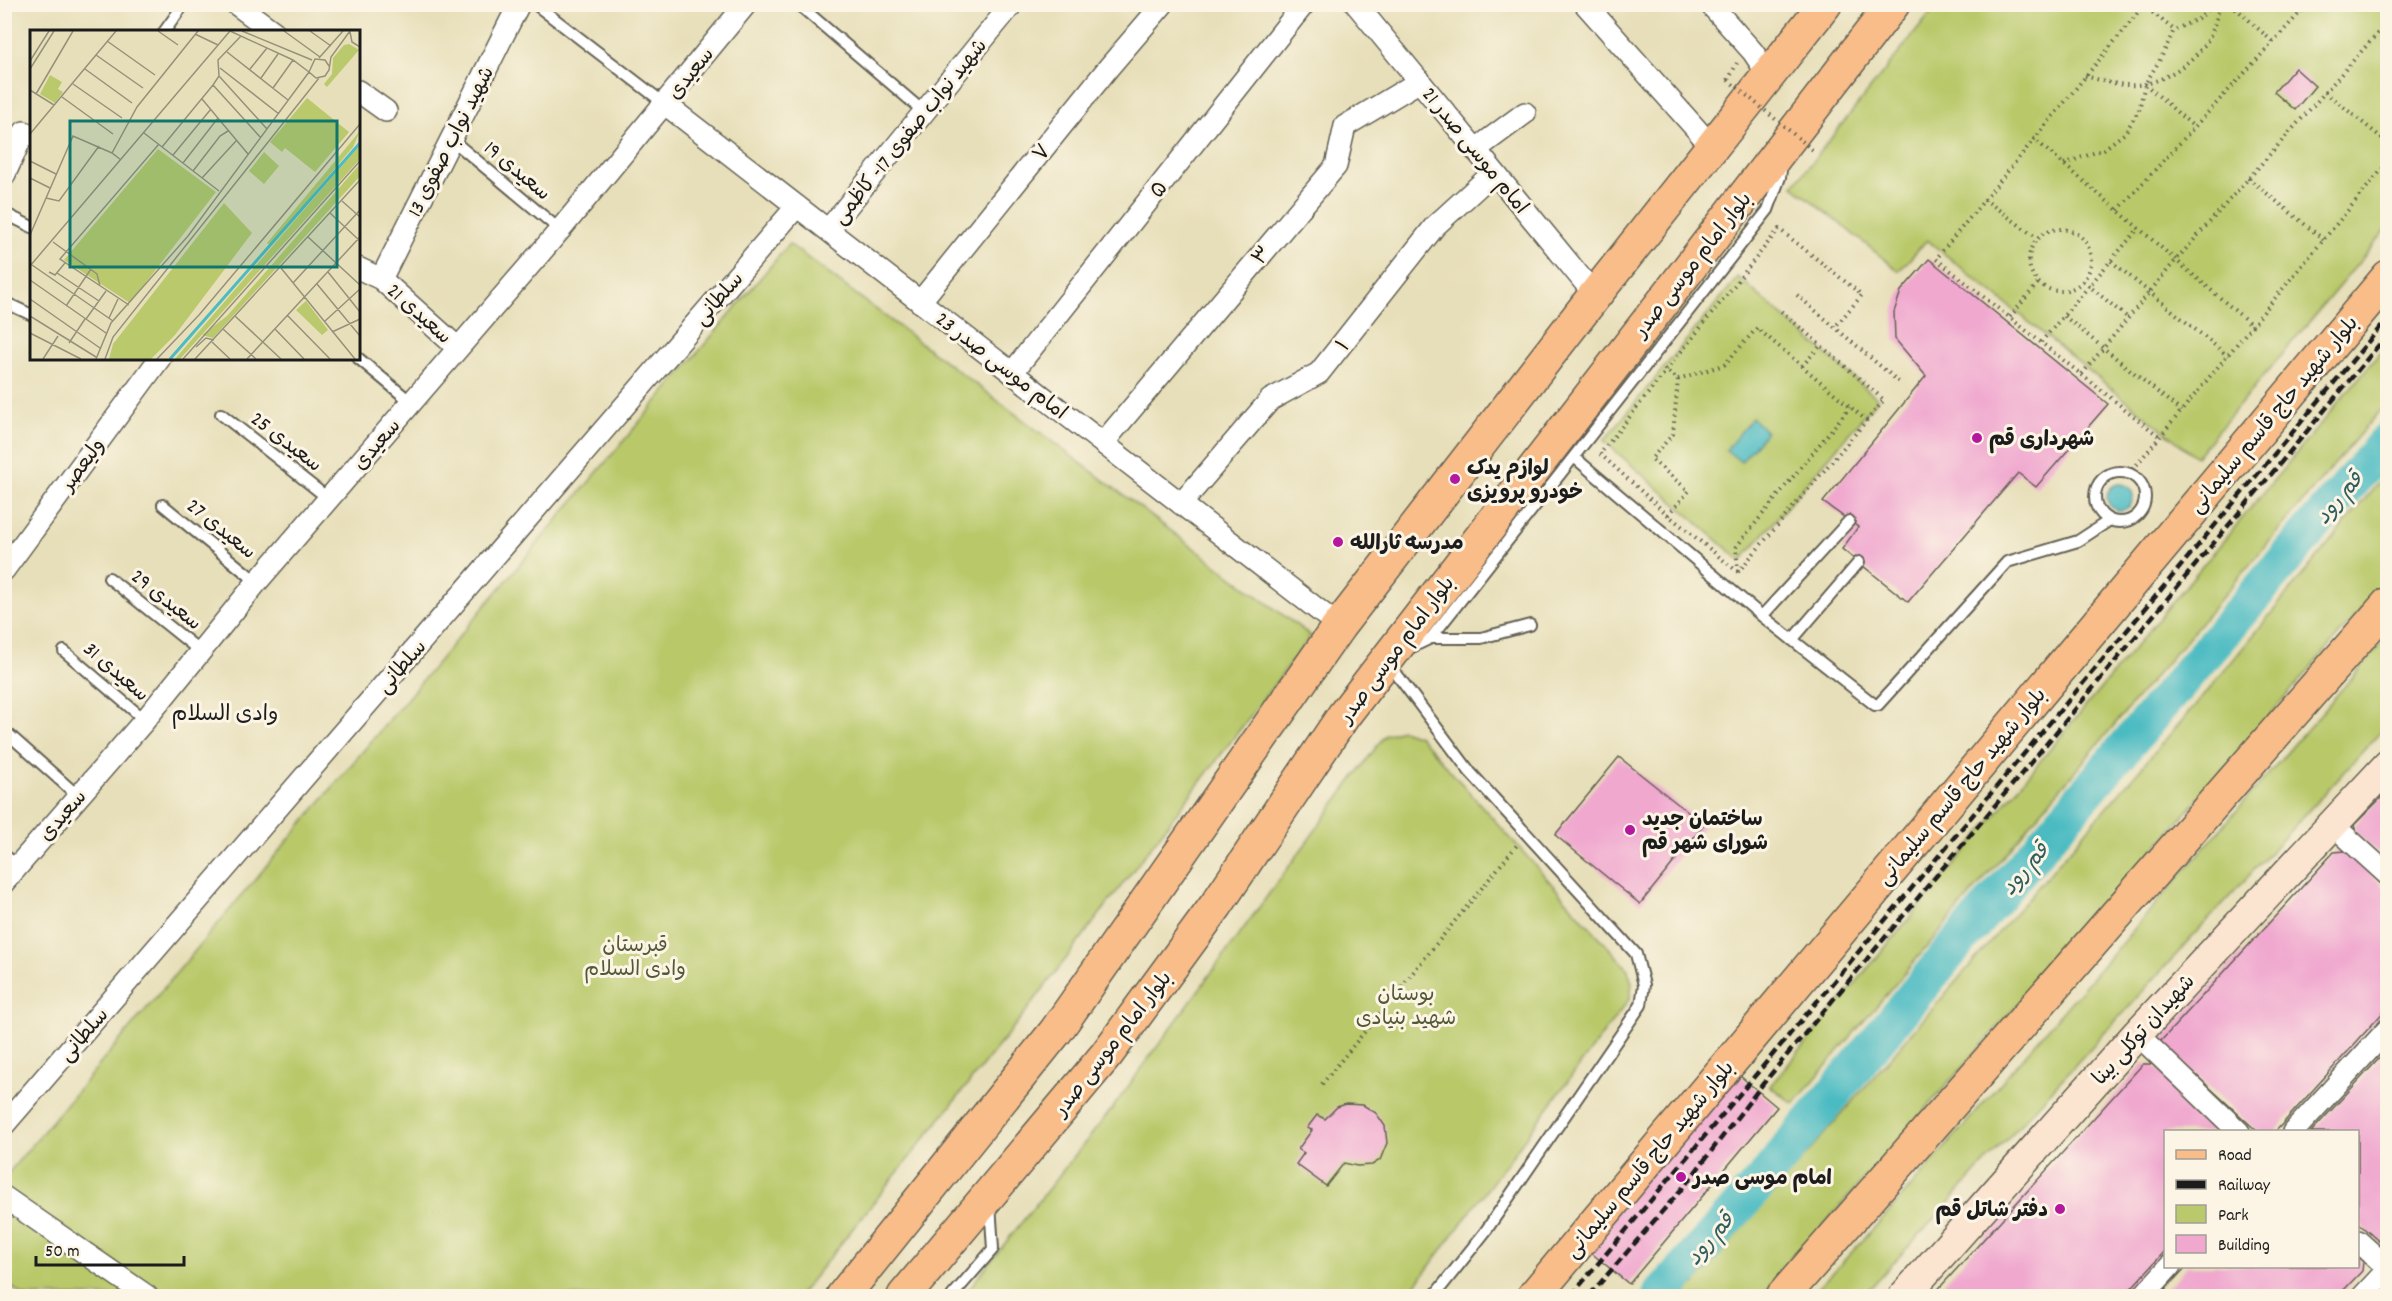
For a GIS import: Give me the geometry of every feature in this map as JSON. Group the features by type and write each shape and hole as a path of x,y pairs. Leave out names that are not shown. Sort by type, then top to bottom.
{"main road":[{"path":"843,1296 1056,1031 1339,626 1595,295 1825,4"},
{"name":"بلوار امام موسی صدر","path":"904,1296 1114,1044 1217,904 1344,715 1799,148 1893,4"},
{"name":"بلوار شهید حاج قاسم سلیمانی","path":"1534,1296 2388,277"},
{"path":"1783,1296 2388,604"},
{"name":"شهیدان توکلی بینا","path":"1904,1296 2137,1034 2388,765"}],"street":[{"path":"236,4 271,30"},
{"name":"شهید نواب صفوی 13","path":"381,279 519,4"},
{"name":"سعیدی","path":"9,868 78,796 145,720 257,582 560,230 746,4"},
{"name":"شهید نواب صفوی 17- کاظمی","path":"828,230 1012,4"},
{"name":"۷","path":"920,302 1109,67 1163,4"},
{"name":"۵","path":"1012,373 1304,4"},
{"name":"امام موسی صدر 21","path":"1356,4 1595,295"},
{"path":"1585,4 1713,148"},
{"path":"1710,4 1753,52 1769,76"},
{"name":"۳","path":"1103,443 1336,166 1345,126 1420,81"},
{"path":"360,92 386,111"},
{"name":"امام موسی صدر 23","path":"665,104 1339,626"},
{"path":"1474,150 1525,114"},
{"path":"4,176 28,133"},
{"name":"۱","path":"1181,504 1270,400 1319,374 1435,226 1493,173"},
{"name":"سلطانی","path":"4,1125 797,206"},
{"name":"سعیدی 21","path":"360,269 381,279 459,348"},
{"name":"ولیعصر","path":"4,570 159,360"},
{"path":"2333,825 2388,875"},
{"path":"2294,1130 2388,1029"},
{"path":"2137,1034 2238,1130"},
{"path":"4,1197 147,1296"},
{"path":"2359,1242 2388,1269 2363,1296"},
{"path":"2143,1296 2168,1268"}],"lane":[{"path":"165,30 184,4"},
{"path":"535,4 665,104"},
{"path":"798,4 924,112"},
{"name":"سعیدی 19","path":"451,140 560,230"},
{"path":"1434,1296 1485,1232 1641,1005 1644,985 1636,954 1470,772 1386,660 1431,638 1768,210 1780,177 1799,148"},
{"path":"4,213 30,226"},
{"path":"4,302 30,314"},
{"path":"360,360 412,403"},
{"name":"سعیدی 25","path":"221,414 329,499"},
{"path":"1574,457 1762,616 1875,705 1878,705 2007,562 2078,541 2110,520"},
{"path":"2112,473 2129,474 2142,484 2145,499 2142,507 2132,518 2117,522 2110,520 2097,508 2095,500 2098,483 2112,473"},
{"name":"سعیدی 27","path":"163,505 257,582"},
{"path":"1762,616 1849,520"},
{"path":"1792,640 1859,562"},
{"name":"سعیدی 29","path":"109,578 200,651"},
{"path":"1431,638 1481,638 1530,625"},
{"name":"سعیدی 31","path":"64,651 145,720"},
{"path":"6,732 78,796"},
{"path":"952,1296 993,1249 990,1195"}],"path":[{"path":"2064,164 2104,149 2125,133 2139,110 2145,84 2174,30 2200,18 2213,4"},
{"path":"2085,76 2108,82 2145,84 2173,72 2194,57 2209,38 2220,4"},
{"path":"2231,4 2273,42"},
{"path":"2290,4 2300,13"},
{"path":"2118,210 2308,4"},
{"path":"2160,437 1936,259 2144,5 2174,30"},
{"path":"2082,374 2176,260 2384,26"},
{"path":"1734,64 1728,80 1799,148"},
{"path":"2145,84 2194,127"},
{"path":"2325,92 2388,143"},
{"path":"2033,138 2253,326"},
{"path":"2129,474 2388,162"},
{"path":"2248,178 2324,240"},
{"path":"1984,199 2037,238"},
{"path":"2067,228 2082,236 2091,250 2091,267 2083,281 2069,290 2053,291 2038,283 2029,269 2029,252 2037,238 2050,229 2067,228"},
{"path":"2041,342 2139,228"},
{"path":"1738,572 1668,515 1600,454 1779,229 1862,295 1835,327"},
{"path":"2111,261 2228,356"},
{"path":"2083,281 2128,318"},
{"path":"2010,317 2038,283"},
{"path":"1797,295 1899,382"},
{"path":"1738,572 1884,400 1781,311"},
{"path":"2064,316 2181,411"},
{"path":"1668,515 1689,491 1651,459 1673,434 1678,379 1724,365 1757,328 1867,421"},
{"path":"1802,366 1821,345"},
{"path":"1738,572 1736,547 1851,407"},
{"path":"1322,1084 1526,833"}],"green space":[{"path":"1937,5 2387,5 2387,229 2196,457 1927,240 1899,271 1793,186"},
{"name":"قبرستان وادی السلام","path":"789,244 1311,636 1024,1014 799,1296 25,1296 5,1283 5,1177"},
{"path":"1738,277 1878,399 1741,561 1604,441"},
{"path":"2387,344 2387,402 1794,1104 1770,1086"},
{"path":"2387,472 2387,579 2179,821 1761,1296 1684,1296 2210,688"},
{"path":"2387,637 2387,725 1863,1296 1811,1296 1889,1212"},
{"name":"بوستان شهید بنیادی","path":"1402,730 1419,736 1627,968 1632,983 1630,998 1420,1279 1406,1296 963,1296 1111,1110 1385,735"}],"water":[{"path":"1752,418 1767,432 1741,462 1726,450"},
{"path":"2120,484 2129,488 2133,497 2129,506 2120,510 2111,506 2107,497 2111,488"}],"building":[{"path":"2295,68 2315,86 2295,110 2274,92"},
{"name":"شهرداری قم","path":"1929,259 2108,404 2036,487 2018,473 1908,602 1842,549 1858,527 1823,502 1926,376 1895,339 1894,312 1901,291"},
{"name":"ساختمان جدید شورای شهر قم","path":"1619,757 1704,825 1640,904 1555,835"},
{"path":"2388,791 2388,861 2356,833 2354,825"},
{"path":"2346,851 2388,890 2388,1007 2277,1130 2256,1130 2160,1042 2334,852"},
{"path":"2388,1049 2388,1243 2382,1244 2359,1224 2359,1130 2313,1130"},
{"path":"2143,1064 2152,1064 2222,1130 2164,1130 2164,1252 2124,1296 1932,1296"},
{"name":"امام موسی صدر","path":"1733,1070 1777,1107 1629,1284 1584,1247"},
{"path":"1346,1104 1363,1105 1376,1113 1385,1126 1387,1143 1380,1160 1372,1165 1357,1166 1344,1163 1326,1186 1296,1164 1304,1153 1298,1149 1312,1130 1307,1128 1317,1115 1325,1119 1337,1107"},
{"path":"2359,1258 2363,1262 2362,1271 2338,1296 2159,1296 2185,1268 2359,1268"}],"waterway":[{"name":"قم رود","path":"1660,1296 1765,1177 1939,965 2388,439"}],"railway":[{"path":"1571,1296 2388,318"},
{"path":"1589,1296 1686,1184 1762,1085 2388,334"}],"place":[{"name":"شهرداری قم","path":"1977,438"},
{"name":"لوازم یدک خودرو پرویزی","path":"1455,479"},
{"name":"مدرسه ثارالله","path":"1338,542"},
{"name":"ساختمان جدید شورای شهر قم","path":"1630,830"},
{"name":"امام موسی صدر","path":"1681,1177"},
{"name":"دفتر شاتل قم","path":"2060,1209"}],"district":[{"name":"وادی السلام","path":"225,712"}]}
